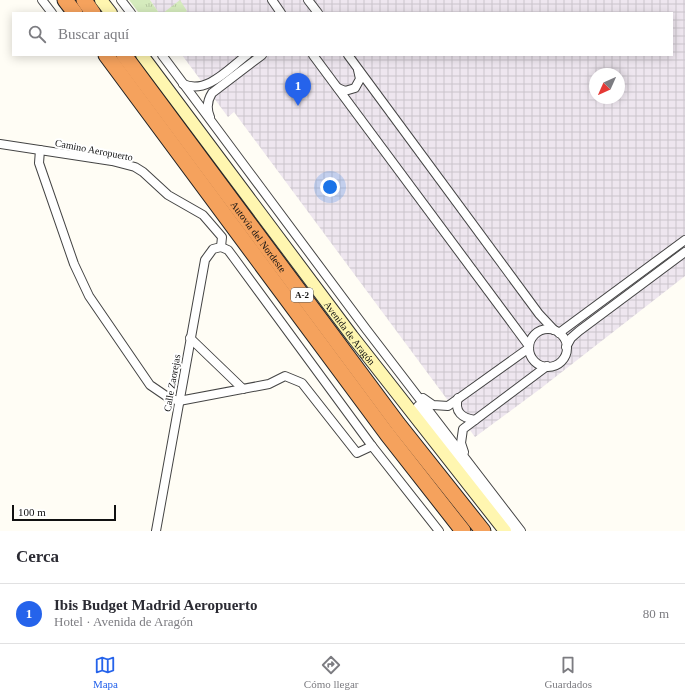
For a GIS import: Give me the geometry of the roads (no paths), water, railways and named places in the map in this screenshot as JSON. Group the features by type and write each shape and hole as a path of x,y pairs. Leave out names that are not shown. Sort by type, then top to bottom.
{"highway":[{"path":"65,0 74,12"},
{"path":"84,0 92,12"},
{"name":"Autovía del Nordeste","path":"107,56 382,427 463,531"},
{"name":"Autovía del Nordeste","path":"125,56 384,406 483,531"}],"street":[{"path":"42,0 51,12"},
{"path":"101,0 110,12"},
{"path":"121,0 130,12"},
{"path":"272,0 280,12"},
{"path":"308,0 317,12"},
{"name":"Avenida de Aragón","path":"143,56 352,336 505,531"},
{"path":"163,56 366,330 521,531"},
{"path":"183,84 192,88 206,85 246,56"},
{"path":"212,123 207,110 208,100 212,93 261,56"},
{"path":"314,56 529,347"},
{"path":"349,56 539,314 563,337 566,347"},
{"path":"338,88 345,91 355,88 360,79 358,70"},
{"name":"Camino Aeropuerto","path":"0,144 112,161 135,167 143,172 168,196 203,215 222,237 221,247"},
{"path":"40,150 39,163 74,264 89,296 150,385 169,398 179,401 269,384 285,376 291,377 302,383 357,452 372,446"},
{"path":"685,240 556,331 542,330 537,332 533,336 529,347 530,354 536,363 552,366 561,361 571,338 685,252"},
{"path":"221,247 228,250 372,446 438,531"},
{"name":"Calle Zaorejas","path":"156,531 205,260 213,249 221,247"},
{"path":"366,330 436,431 514,531"},
{"path":"190,338 243,389"},
{"path":"397,370 426,401 432,405 448,406 529,347"},
{"path":"471,465 461,443 463,429 547,366"},
{"path":"458,398 458,410 461,416 466,419 475,420"}],"place":[{"name":"Ibis Budget Madrid Aeropuerto","path":"298,106"}]}
